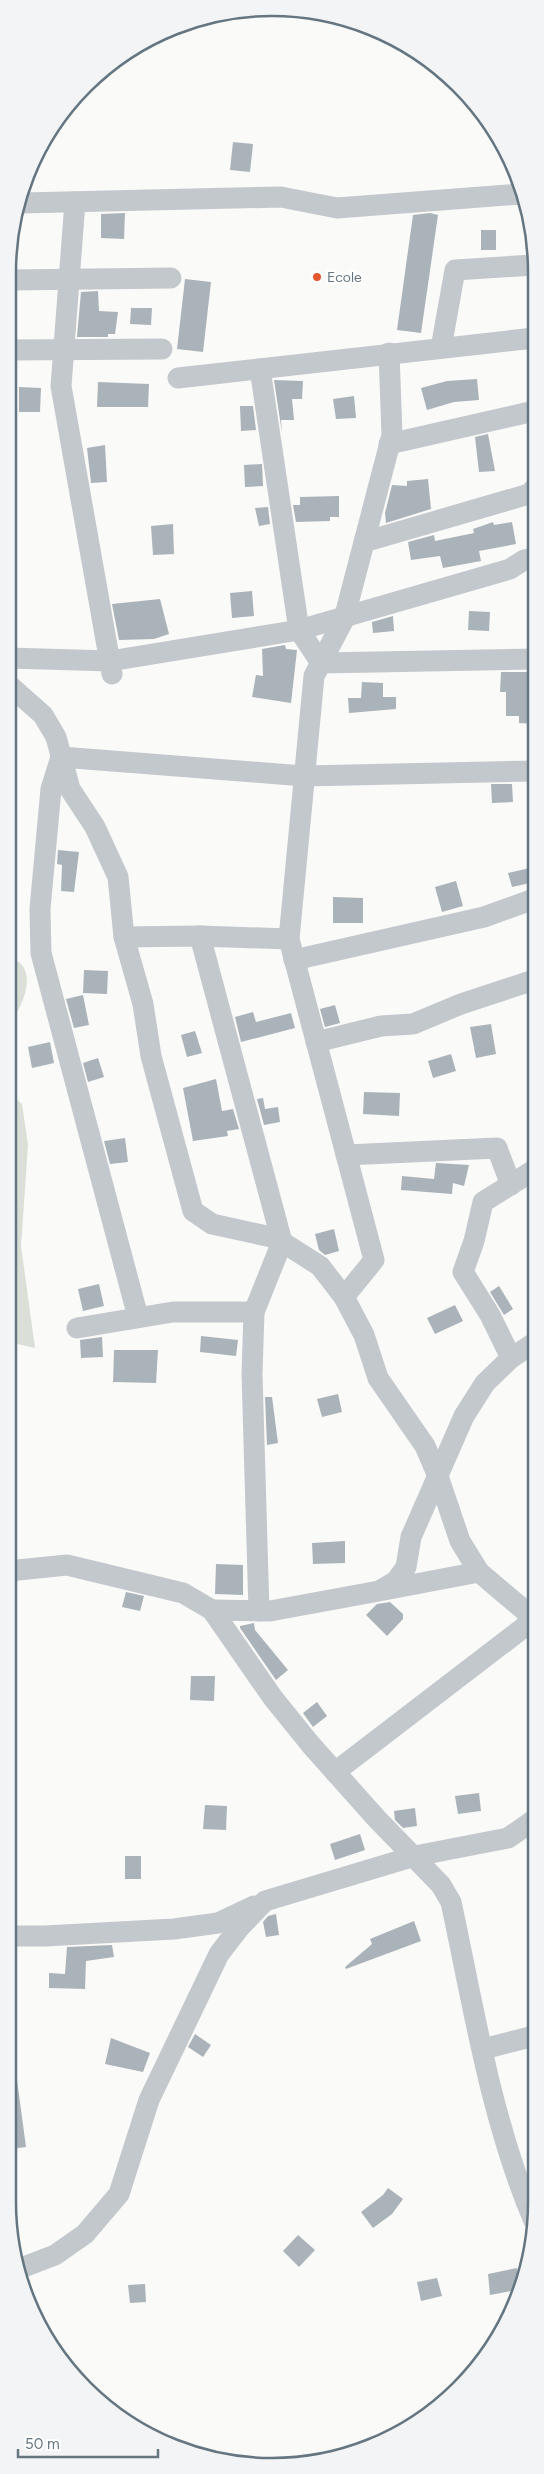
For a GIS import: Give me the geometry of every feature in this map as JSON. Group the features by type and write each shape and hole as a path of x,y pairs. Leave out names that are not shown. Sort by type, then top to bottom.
{"street":[{"path":"26,203 281,198 336,208 515,194"},
{"path":"76,202 61,386 111,667"},
{"path":"441,348 455,270 528,265"},
{"path":"16,280 171,278"},
{"path":"178,378 528,339"},
{"path":"16,350 162,349"},
{"path":"344,1297 374,1260 288,939 314,676 344,618 390,444 392,435 389,353"},
{"path":"260,369 299,630 321,663"},
{"path":"390,444 528,412"},
{"path":"364,542 528,494"},
{"path":"16,659 111,667 299,630 510,569 528,559"},
{"path":"321,663 528,659"},
{"path":"16,691 43,715 56,737 70,788 95,828 118,877 124,937 143,1004 151,1056 193,1211 212,1224 276,1238 320,1266 344,1297 364,1336 378,1378 425,1446 438,1476 460,1541 479,1572 524,1610 528,1616"},
{"path":"61,757 304,776 528,771"},
{"path":"61,757 50,789 40,909 41,953 138,1317"},
{"path":"294,960 484,916 528,901"},
{"path":"124,937 200,936 288,939"},
{"path":"200,936 282,1242 254,1312 252,1374 259,1611"},
{"path":"316,1042 381,1026 413,1024 461,1004 528,982"},
{"path":"346,1155 497,1148 511,1185"},
{"path":"512,1358 490,1315 463,1272 474,1241 483,1202 528,1174"},
{"path":"77,1328 173,1312 254,1312"},
{"path":"379,1591 396,1581 406,1567 411,1537 464,1416 485,1383 512,1358 528,1348"},
{"path":"16,1570 66,1565 183,1593 212,1610 273,1698 377,1819 415,1856 441,1885 451,1902 494,2097 518,2184 528,2205"},
{"path":"212,1610 270,1611 479,1572"},
{"path":"335,1772 528,1627"},
{"path":"16,1936 174,1930 218,1923 265,1901 415,1856 508,1838 528,1824"},
{"path":"25,2267 55,2255 85,2234 119,2194 149,2100 219,1954 239,1928 265,1901"},
{"path":"483,2050 528,2038"}],"shaded area":[{"path":"16,961 24,969 27,978 24,998 16,1013"},
{"path":"16,1099 22,1104 28,1145 21,1246 35,1348 16,1344"}],"building":[{"path":"233,142 253,144 250,172 230,170"},
{"path":"125,213 124,239 101,238 101,214"},
{"path":"430,213 438,215 421,333 397,330 413,215"},
{"path":"481,230 496,230 496,250 481,250"},
{"path":"185,279 211,282 203,352 177,349"},
{"path":"98,291 99,311 118,312 115,334 108,334 108,337 77,337 81,292"},
{"path":"131,308 152,308 151,325 130,324"},
{"path":"477,379 479,400 454,402 427,410 421,388 447,381"},
{"path":"274,380 303,381 302,399 292,399 294,420 281,420 282,433"},
{"path":"98,382 149,384 148,407 97,407"},
{"path":"19,387 41,388 40,412 19,412"},
{"path":"354,396 356,418 336,419 333,399"},
{"path":"240,406 253,406 256,430 241,431"},
{"path":"488,434 495,471 479,472 475,437"},
{"path":"105,445 107,482 91,483 87,448"},
{"path":"262,464 263,486 245,487 244,465"},
{"path":"428,479 431,509 386,523 385,513 392,485 407,486 407,481"},
{"path":"339,496 339,517 330,517 330,521 296,522 293,505 300,505 300,497"},
{"path":"268,507 270,524 259,526 255,508"},
{"path":"493,522 494,525 512,522 516,544 479,551 481,561 443,568 440,556 411,560 408,542 434,535 435,541 474,533 473,529"},
{"path":"173,524 174,554 153,555 151,526"},
{"path":"252,591 254,616 232,618 230,593"},
{"path":"160,599 169,634 154,639 119,640 112,604"},
{"path":"469,611 490,612 489,631 468,630"},
{"path":"393,616 394,631 373,633 372,622"},
{"path":"285,645 286,649 297,650 291,703 252,697 256,675 263,676 262,649"},
{"path":"501,672 528,672 528,724 519,723 519,716 506,716 506,692 500,692"},
{"path":"362,682 383,683 383,697 396,697 396,709 349,713 348,698 361,698"},
{"path":"491,784 512,784 513,802 492,803"},
{"path":"58,850 79,852 74,892 61,891 62,865 57,864"},
{"path":"528,868 528,883 512,887 508,873"},
{"path":"456,881 463,906 442,912 435,887"},
{"path":"333,897 363,898 363,923 333,923"},
{"path":"84,970 108,971 107,994 83,993"},
{"path":"83,995 89,1025 74,1028 66,999"},
{"path":"335,1005 340,1023 325,1027 320,1009"},
{"path":"253,1012 256,1022 291,1013 295,1028 241,1042 235,1017"},
{"path":"491,1024 496,1054 476,1058 470,1027"},
{"path":"195,1031 202,1053 187,1057 181,1035"},
{"path":"50,1042 54,1063 32,1068 28,1047"},
{"path":"451,1054 456,1071 433,1078 428,1061"},
{"path":"98,1058 104,1077 88,1082 83,1063"},
{"path":"216,1079 222,1111 233,1109 239,1129 227,1131 228,1136 193,1141 183,1088"},
{"path":"364,1092 400,1093 399,1116 363,1114"},
{"path":"263,1098 265,1109 278,1107 280,1122 264,1125 257,1099"},
{"path":"125,1138 128,1162 110,1164 104,1141"},
{"path":"436,1163 469,1165 464,1186 453,1183 452,1194 401,1190 402,1176 434,1179"},
{"path":"334,1229 339,1251 325,1255 319,1250 315,1234"},
{"path":"99,1284 104,1306 83,1311 78,1289"},
{"path":"499,1286 513,1309 504,1315 490,1292"},
{"path":"455,1305 463,1321 435,1334 427,1318"},
{"path":"201,1336 238,1340 236,1356 200,1352"},
{"path":"102,1337 103,1357 81,1358 80,1340"},
{"path":"114,1350 158,1350 156,1383 113,1382"},
{"path":"338,1394 342,1412 322,1417 317,1399"},
{"path":"265,1397 272,1397 278,1443 267,1445"},
{"path":"345,1541 345,1563 313,1564 312,1543"},
{"path":"216,1564 243,1565 243,1595 215,1594"},
{"path":"126,1592 144,1596 140,1611 122,1607"},
{"path":"390,1602 403,1614 403,1619 387,1636 366,1615 377,1604"},
{"path":"254,1623 255,1630 288,1670 276,1680 240,1628 240,1626"},
{"path":"191,1676 215,1676 214,1701 190,1700"},
{"path":"317,1702 327,1716 313,1727 303,1713"},
{"path":"479,1793 481,1811 458,1814 455,1796"},
{"path":"205,1805 227,1806 226,1830 203,1829"},
{"path":"415,1808 417,1826 403,1828 395,1820 394,1811"},
{"path":"360,1834 365,1850 335,1860 330,1844"},
{"path":"125,1856 141,1856 141,1879 125,1879"},
{"path":"276,1914 279,1935 266,1937 263,1922 268,1916"},
{"path":"414,1921 421,1941 346,1969 345,1967 372,1944 370,1939"},
{"path":"112,1945 114,1957 86,1961 85,1989 49,1988 49,1973 65,1974 67,1947"},
{"path":"195,2034 211,2045 203,2057 188,2047"},
{"path":"111,2038 150,2053 143,2072 105,2064"},
{"path":"16,2080 17,2080 26,2147 16,2148"},
{"path":"388,2188 403,2199 392,2214 373,2228 361,2212 383,2195"},
{"path":"298,2235 315,2250 299,2267 283,2251"},
{"path":"517,2268 518,2272 511,2291 490,2295 488,2274"},
{"path":"437,2278 442,2296 421,2301 417,2282"},
{"path":"145,2284 146,2302 130,2303 128,2285"}],"place":[{"name":"Ecole","path":"317,277"}]}
